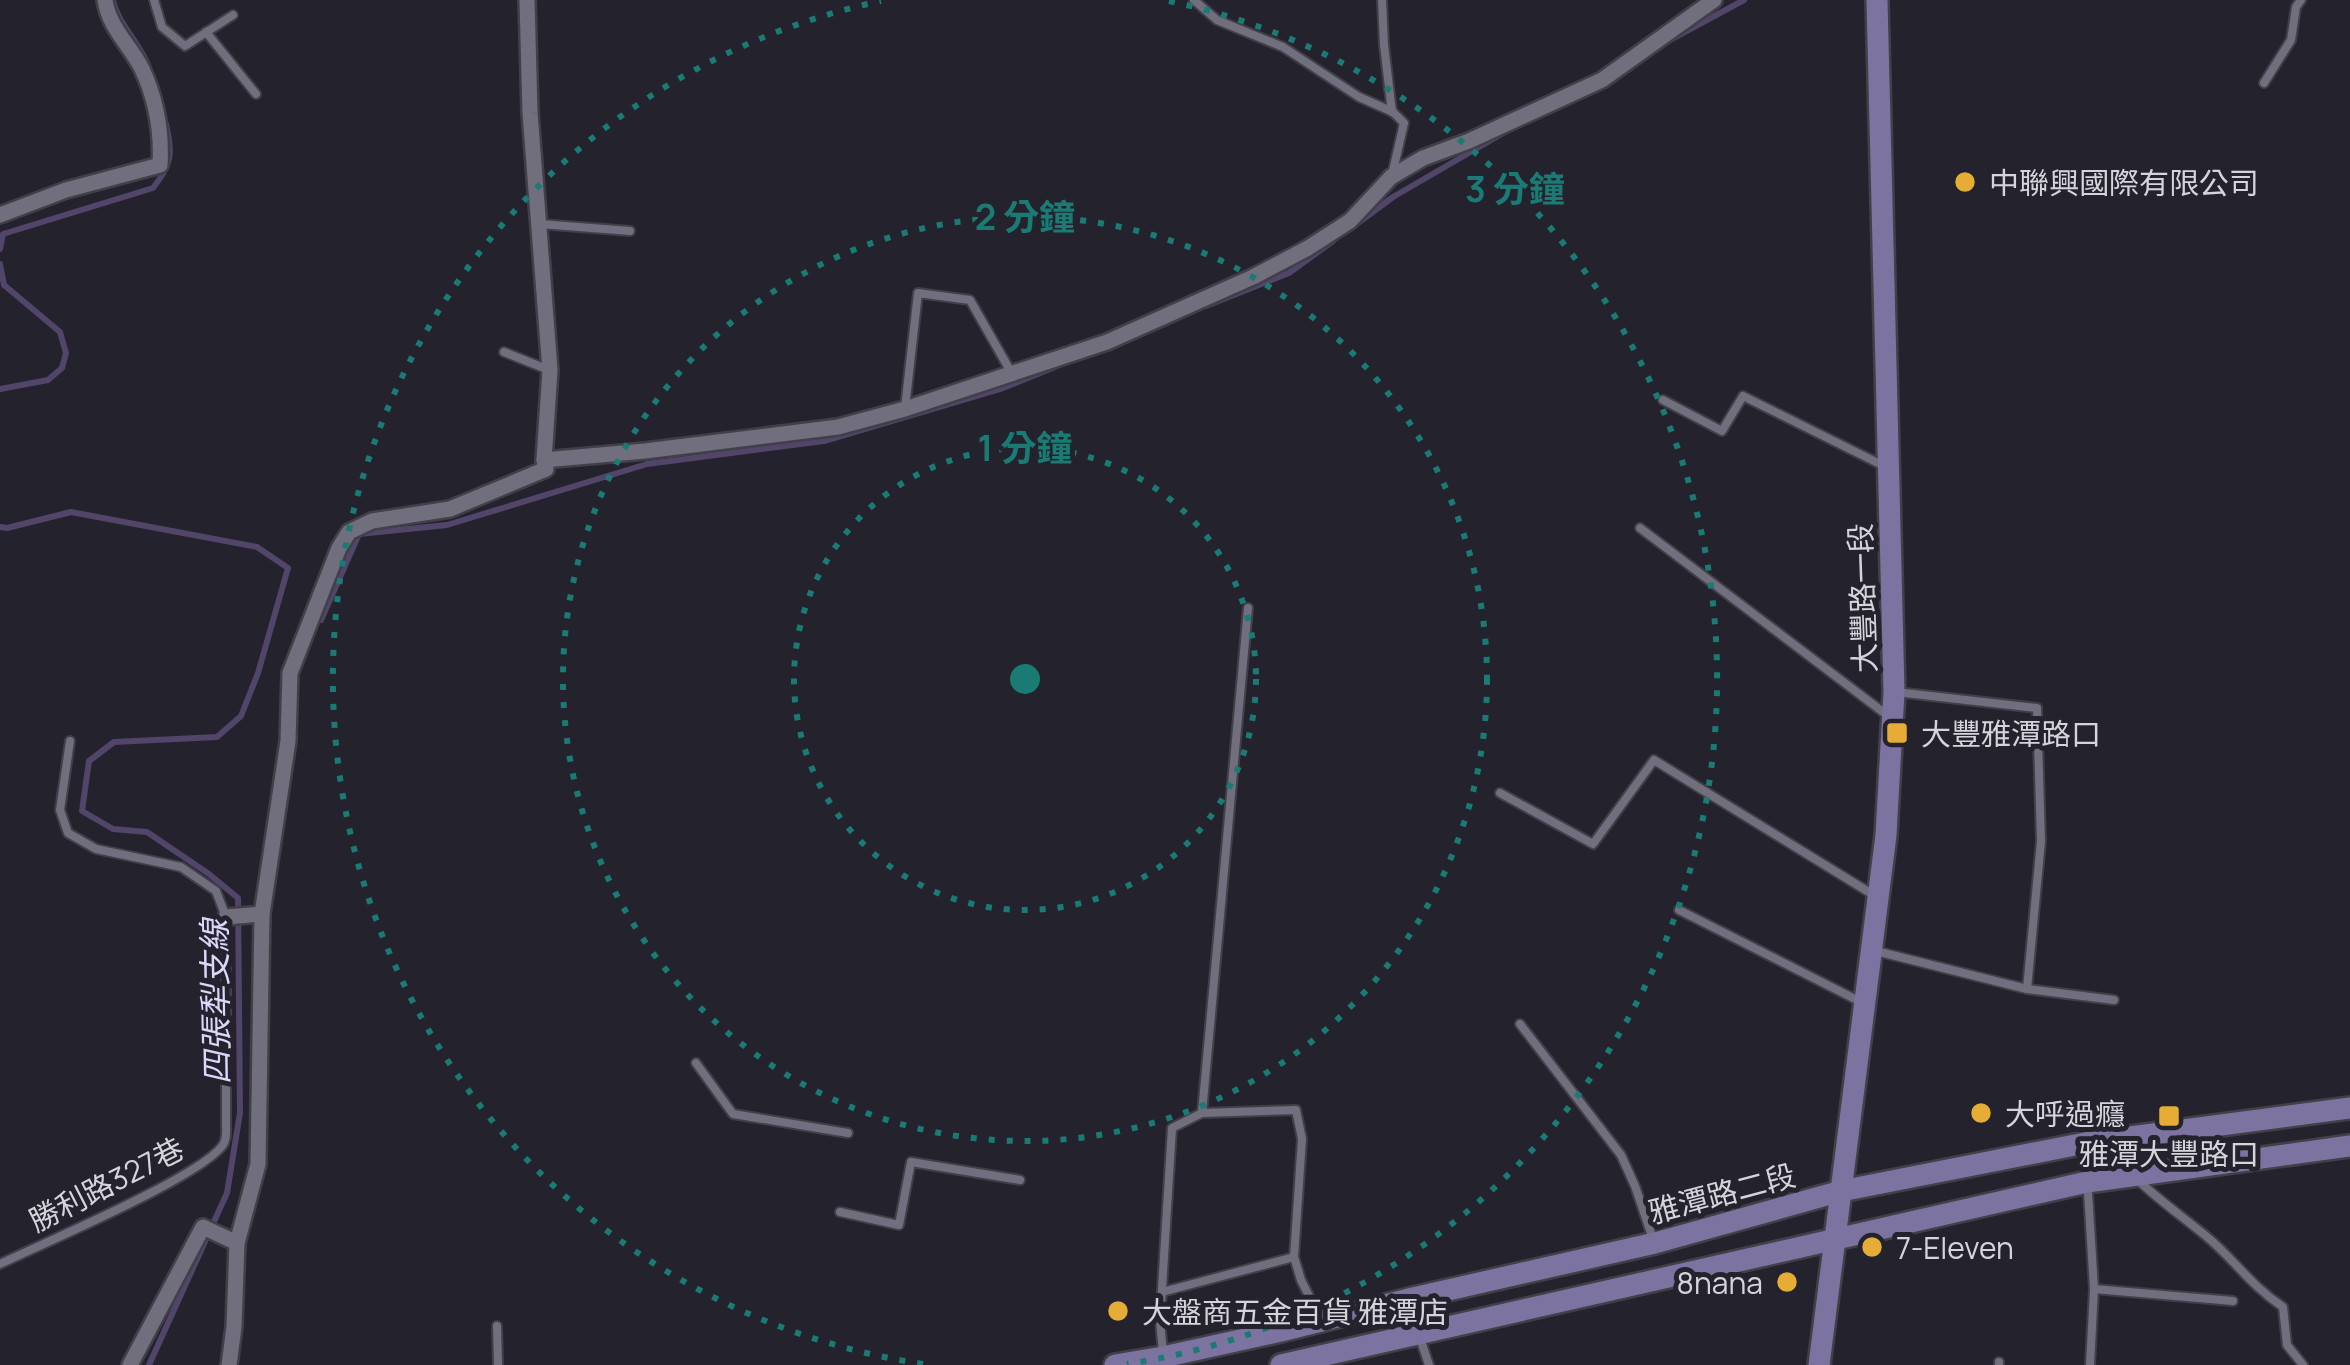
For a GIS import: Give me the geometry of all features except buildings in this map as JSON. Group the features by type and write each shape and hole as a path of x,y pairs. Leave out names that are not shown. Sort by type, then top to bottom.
{"street":[{"path":"0,215 65,190 160,165 162,130 156,110 142,69 107,16 105,0"},
{"path":"229,1365 237,1243 258,1164 262,914 288,741 290,673 349,532 372,521 450,509 546,469 550,370 530,112 527,0"},
{"path":"544,460 838,427 1107,342 1308,248 1350,221 1391,177 1423,158 1602,80 1714,0"},
{"name":"大豐路一段","path":"1819,1365 1879,898 1893,720 1877,0"},
{"path":"226,916 262,914"},
{"name":"雅潭路二段","path":"1114,1365 1281,1331 1654,1243 1840,1191 2085,1143 2350,1108"},
{"path":"1281,1331 1284,1365 2087,1182 2350,1146"},
{"path":"130,1365 203,1226 237,1243"}],"lane":[{"path":"154,0 162,27 184,46 233,15"},
{"path":"1194,0 1217,20 1283,47 1359,97 1393,112 1404,123 1391,177"},
{"path":"1382,0 1393,112"},
{"path":"2264,83 2291,40 2301,0"},
{"path":"206,32 256,94"},
{"path":"540,224 630,231"},
{"path":"905,409 918,293 970,300 1012,375"},
{"path":"504,352 550,370"},
{"path":"1663,400 1722,431 1743,396 1889,469"},
{"path":"1640,528 1893,720"},
{"path":"1202,1113 1248,608"},
{"path":"1894,692 2037,708 2041,841 2027,989"},
{"path":"70,741 60,810 68,832 96,849 181,867 216,891 226,916"},
{"path":"1500,793 1593,844 1654,760 1879,898"},
{"path":"1679,910 1866,1005"},
{"name":"勝利路327巷","path":"0,1264 130,1204 208,1159 224,1142 226,916"},
{"path":"1873,950 2027,989 2114,1000"},
{"path":"1520,1024 1621,1155 1654,1243"},
{"path":"696,1063 733,1114 848,1133"},
{"path":"1163,1357 1160,1321 1172,1128 1202,1113 1296,1110 1302,1139 1294,1257 1321,1320"},
{"path":"2085,1143 2094,1289 2090,1365"},
{"path":"840,1212 899,1225 911,1162 1020,1180"},
{"path":"2134,1176 2208,1238 2260,1292 2283,1307 2287,1345 2303,1365"},
{"path":"1162,1292 1294,1257"},
{"path":"2094,1289 2233,1301"},
{"path":"1413,1298 1429,1365"},
{"path":"497,1326 498,1365"}],"waterway":[{"name":"四張犁支線","path":"113,0 148,65"},
{"path":"1668,41 1744,0"},
{"name":"四張犁支線","path":"0,249 3,234 153,188 169,158 166,124"},
{"path":"1358,223 1393,197 1505,132"},
{"path":"1206,306 1289,273 1333,241"},
{"name":"四張犁支線","path":"0,264 4,285 60,332 66,353 62,368 48,380 0,389"},
{"path":"321,620 359,534 447,525 647,464 824,441 1003,388 1055,367"},
{"name":"四張犁支線","path":"0,527 71,512 257,547 288,568 241,716 217,737 114,742 89,761 82,811 113,829 147,832 238,898 240,1113 227,1193 149,1365"}],"place":[{"name":"中聯興國際有限公司","path":"1965,182"},
{"name":"大豐雅潭路口","path":"1897,733"},
{"name":"大呼過癮","path":"1981,1113"},
{"name":"雅潭大豐路口","path":"2169,1116"},
{"name":"7-Eleven","path":"1872,1247"},
{"name":"8nana","path":"1787,1282"},
{"name":"大盤商五金百貨 雅潭店","path":"1118,1311"}]}
